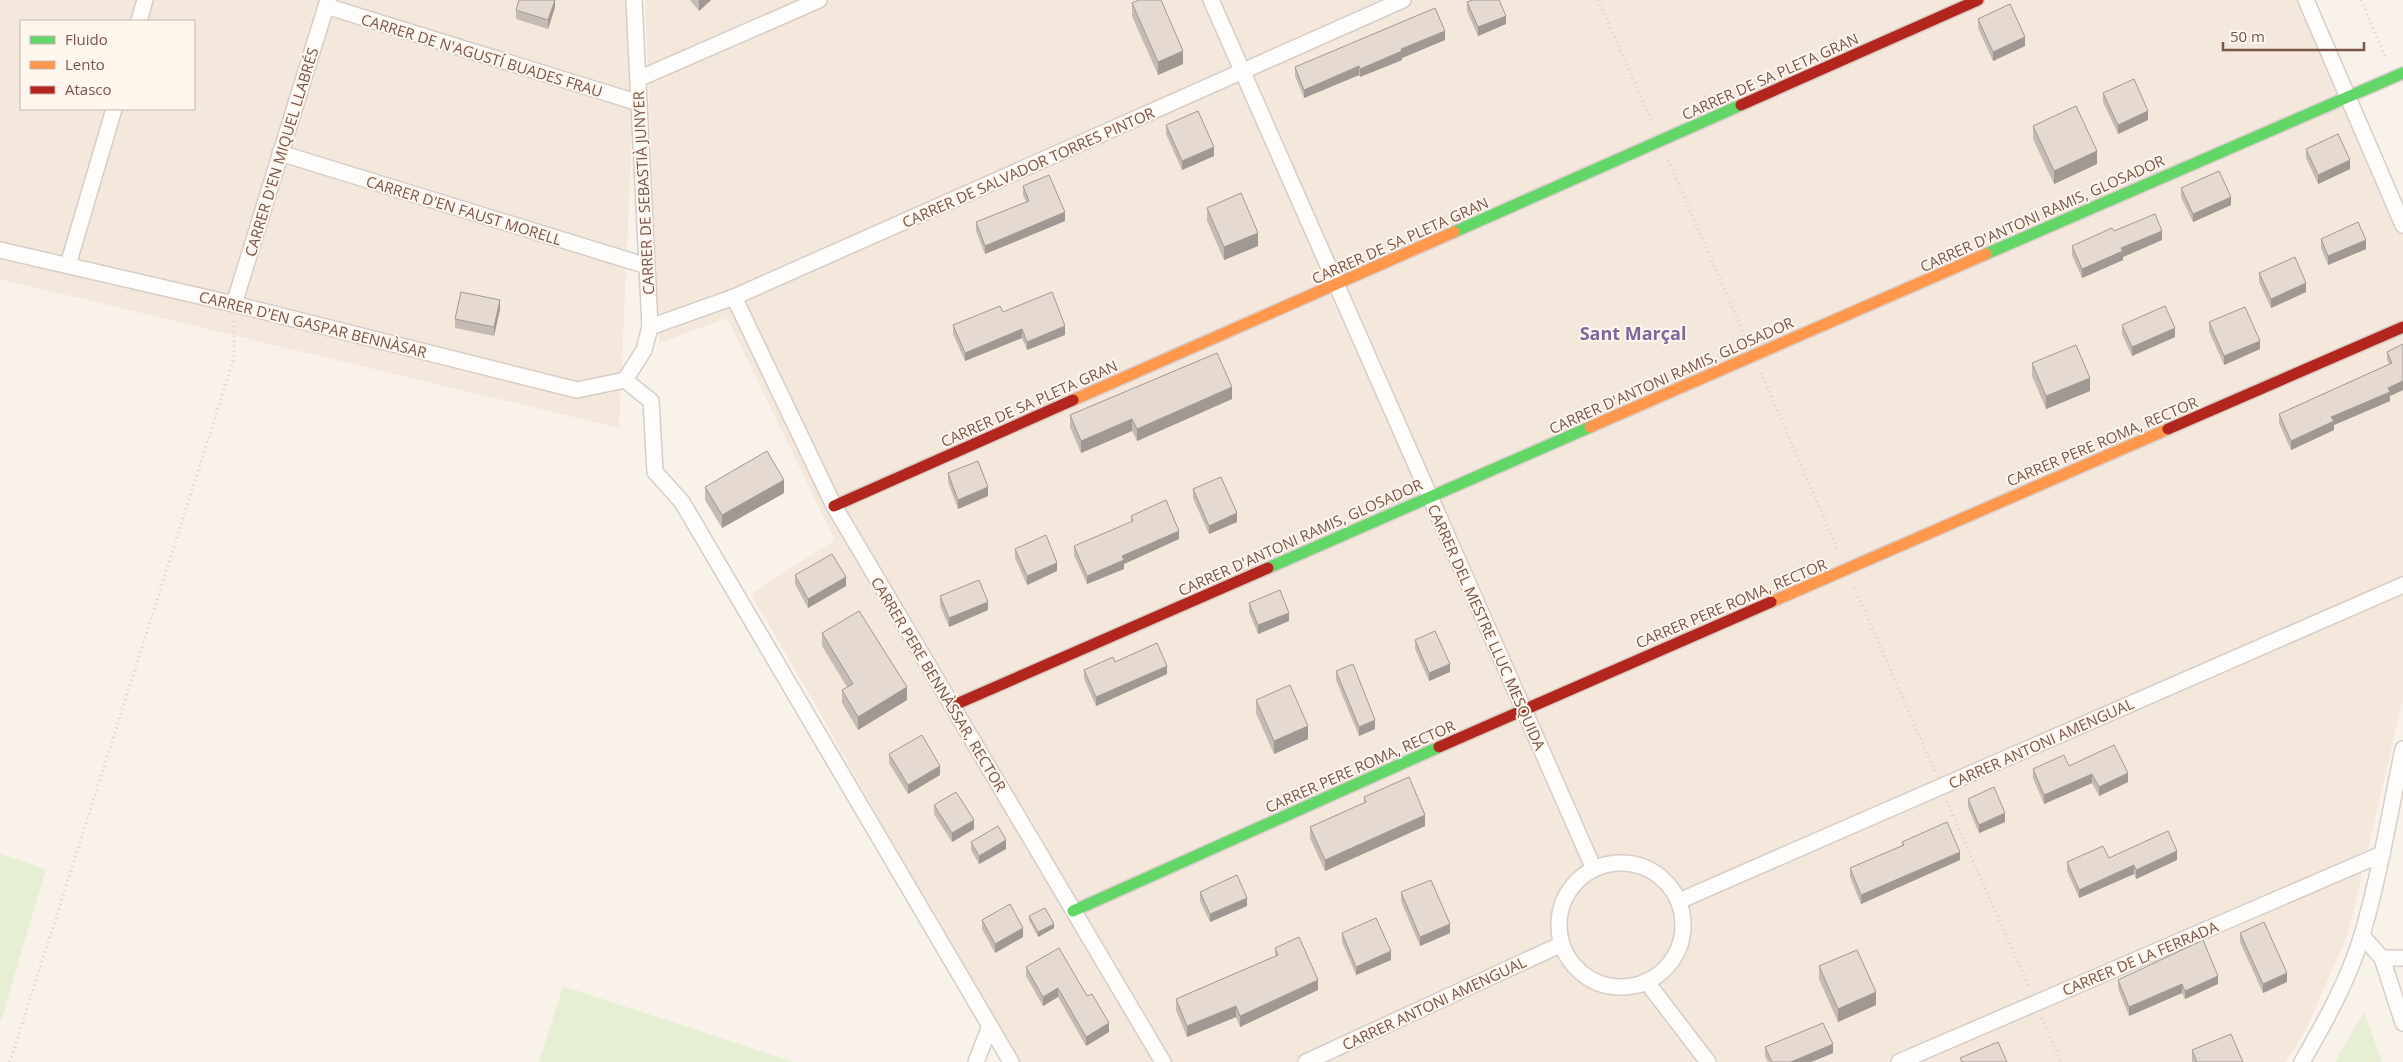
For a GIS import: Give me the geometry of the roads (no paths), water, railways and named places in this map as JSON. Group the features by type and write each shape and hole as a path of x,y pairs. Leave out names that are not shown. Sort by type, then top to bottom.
{"street":[{"path":"139,20 145,0"},
{"name":"CARRER DE SEBASTIÀ JUNYER","path":"625,380 644,350 650,327 634,0"},
{"path":"638,79 818,0"},
{"name":"CARRER DEL MESTRE LLUC MESQUIDA","path":"1211,0 1594,869"},
{"name":"CARRER DE SALVADOR TORRES PINTOR","path":"650,327 734,297 1404,0"},
{"name":"CARRER DE SA PLETA GRAN","path":"834,506 1978,0"},
{"path":"2306,0 2403,225"},
{"name":"CARRER DE N'AGUSTÍ BUADES FRAU","path":"327,3 639,103"},
{"name":"CARRER D'EN MIQUEL LLABRÉS","path":"234,304 327,3"},
{"name":"CARRER D'ANTONI RAMIS, GLOSADOR","path":"952,706 2348,95 2403,73"},
{"path":"68,265 114,110"},
{"name":"CARRER D'EN FAUST MORELL","path":"280,153 647,266"},
{"name":"CARRER D'EN GASPAR BENNÀSAR","path":"0,250 234,304 577,390 625,380"},
{"name":"CARRER PERE BENNÀSSAR, RECTOR","path":"734,297 834,506 1163,1062"},
{"name":"CARRER PERE ROMA, RECTOR","path":"1073,911 1523,709 2403,327"},
{"path":"625,380 651,401 655,472 682,502 1011,1062"},
{"name":"CARRER ANTONI AMENGUAL","path":"1679,901 2403,585"},
{"path":"2302,1062 2330,1013 2362,936 2382,854 2403,749"},
{"name":"CARRER DE LA FERRADA","path":"1899,1062 2382,854"},
{"path":"1613,863 1634,864 1658,875 1669,884 1679,901 1683,920 1682,939 1675,957 1662,971 1646,981 1626,986 1606,985 1593,979 1572,962 1562,944 1559,926 1561,909 1568,893 1579,879 1594,869 1613,863"},
{"path":"2362,936 2382,958 2403,1023"},
{"name":"CARRER ANTONI AMENGUAL","path":"1306,1062 1562,944"},
{"path":"2382,958 2403,958"},
{"path":"1646,981 1708,1062"},
{"path":"976,1062 990,1026"}],"district":[{"name":"Sant Marçal","path":"1633,333"}]}
